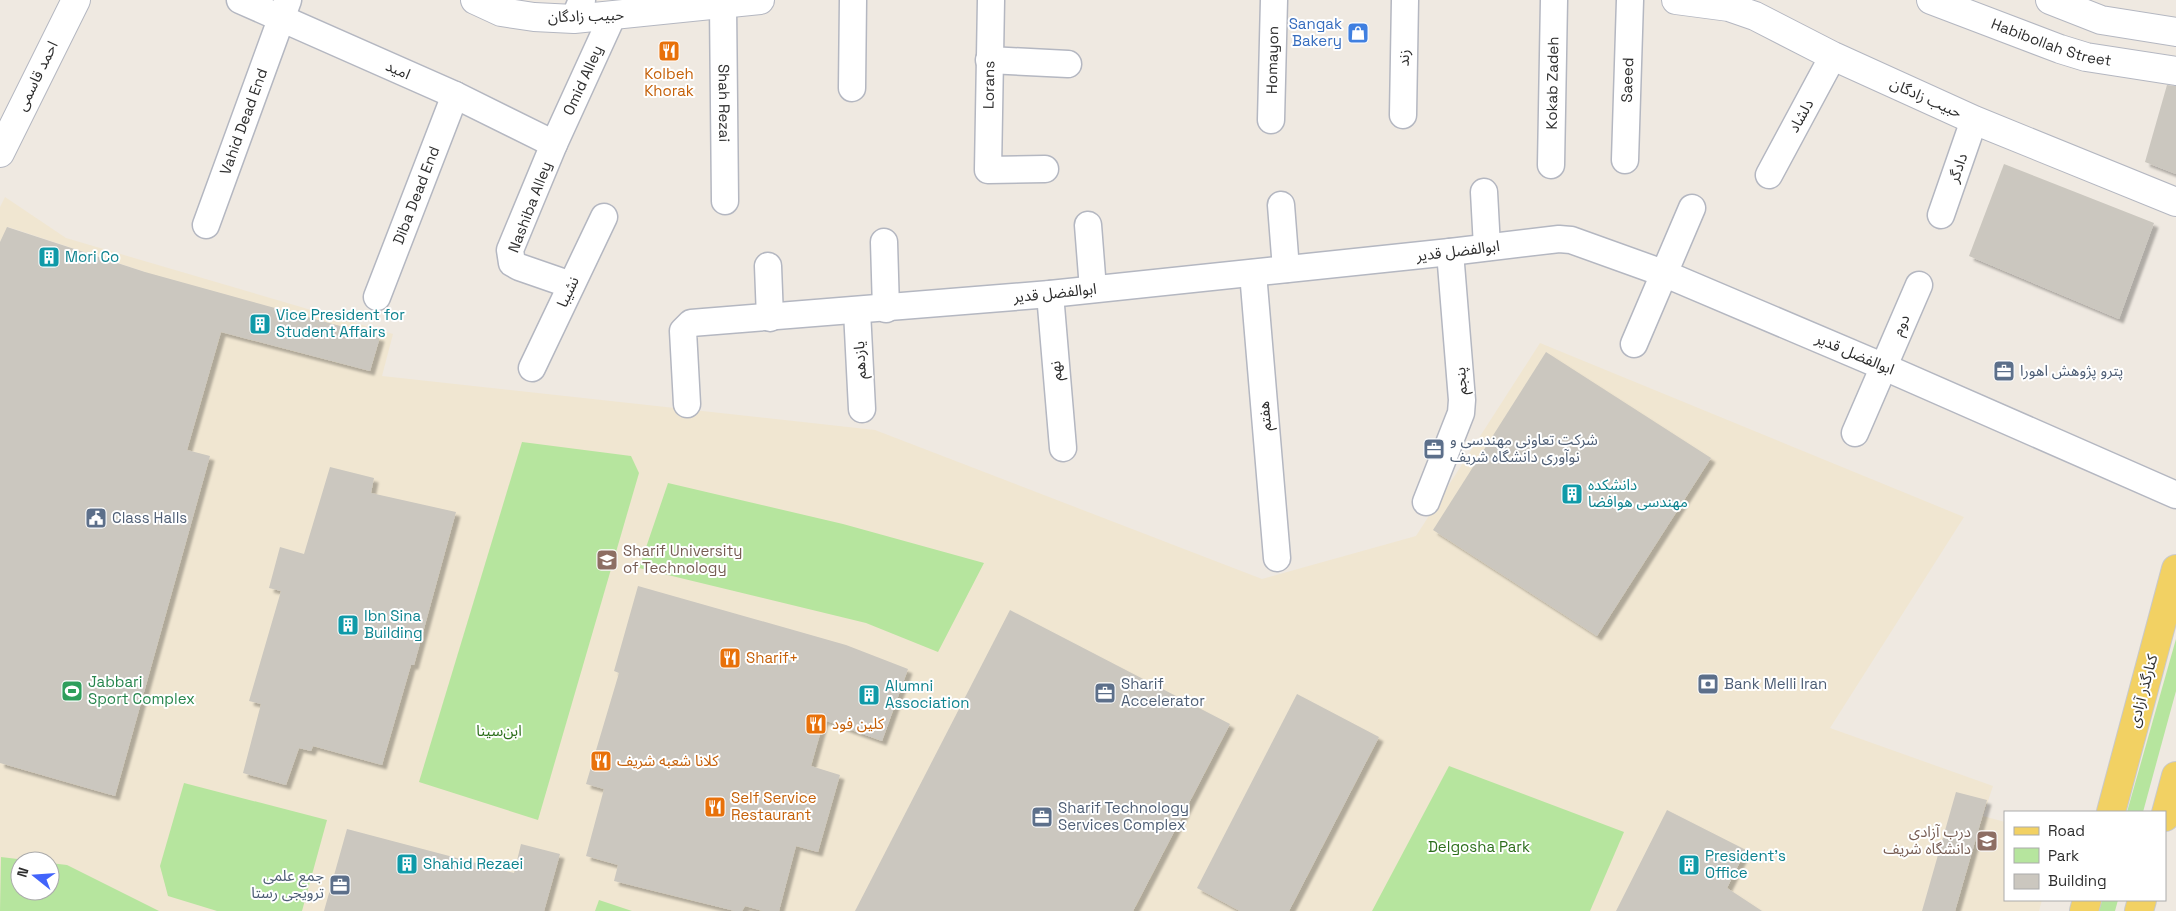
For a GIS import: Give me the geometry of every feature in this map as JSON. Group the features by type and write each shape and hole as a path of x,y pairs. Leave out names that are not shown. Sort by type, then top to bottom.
{"main road":[{"name":"کنارگذر آزادی","path":"2111,811 2176,569"},
{"path":"2166,813 2176,776"}],"street":[{"name":"احمد قاسمی","path":"0,153 76,0"},
{"name":"امید","path":"240,0 284,9 554,144"},
{"name":"حبیب زادگان","path":"475,0 501,12 534,18 578,10 612,17 760,0"},
{"path":"852,0 852,88"},
{"name":"Lorans","path":"991,0 988,170 1045,170"},
{"name":"Homayon","path":"1271,120 1274,0"},
{"name":"زند","path":"1403,115 1405,0"},
{"name":"Kokab Zadeh","path":"1551,165 1554,0"},
{"name":"Saeed","path":"1625,160 1630,0"},
{"name":"حبیب زادگان","path":"1676,0 1728,7 1762,8 1833,56 1974,120 2176,202"},
{"name":"Habibollah Street","path":"1930,0 2086,57 2176,72"},
{"path":"2050,0 2102,20 2176,32"},
{"name":"Shah Rezai","path":"723,5 725,201"},
{"name":"Vahid Dead End","path":"206,225 284,9"},
{"name":"Omid Alley","path":"554,144 612,17"},
{"name":"دلشاد","path":"1769,175 1833,56"},
{"path":"989,60 1068,64"},
{"name":"Diba Dead End","path":"377,297 455,95"},
{"name":"دادگر","path":"1941,215 1974,120"},
{"name":"Nashiba Alley","path":"554,144 510,250 512,263 571,285"},
{"path":"1484,192 1487,247"},
{"path":"1282,205 1286,269"},
{"path":"1634,344 1692,208"},
{"name":"نشیبا","path":"532,368 604,217"},
{"path":"1088,225 1093,289"},
{"name":"ابوالفضل قدیر","path":"687,404 683,331 691,323 886,309 1050,294 1559,239 1570,240 1663,274 1882,366 2176,495"},
{"path":"884,242 886,309"},
{"name":"پنجم","path":"1426,502 1461,414 1462,400 1450,252"},
{"path":"768,266 770,318"},
{"name":"هفتم","path":"1254,273 1277,558"},
{"name":"دوم","path":"1855,432 1882,366 1919,285"},
{"name":"نهم","path":"1050,294 1063,448"},
{"name":"یازدهم","path":"857,311 862,409"}],"shaded area":[{"name":"Sharif University of Technology","path":"5,197 66,238 393,334 382,376 875,430 1262,579 1416,536 1540,343 1964,517 1830,728 1993,786 1983,816 2004,822 2004,901 2042,901 2039,911 0,911 0,294 136,310 145,272 8,227 0,242 0,207"}],"green space":[{"name":"ابن‌سینا","path":"522,442 631,456 639,473 538,820 419,782"},
{"path":"668,483 843,524 984,563 938,652 866,623 639,568"},
{"path":"2176,639 2176,691 2143,811 2127,811"},
{"name":"Delgosha Park","path":"1449,766 1624,832 1590,911 1372,911"},
{"path":"184,783 327,820 302,911 217,911 168,896 160,866"},
{"path":"1,857 10,858 10,901 60,901 60,864 67,865 159,911 0,911"},
{"path":"599,900 632,911 595,911"},
{"path":"2102,901 2118,901 2115,911 2099,911"}],"building":[{"path":"2167,85 2176,86 2176,174 2145,162"},
{"path":"2004,164 2154,223 2119,319 1969,256"},
{"path":"7,227 145,272 380,337 370,371 221,332 187,450 210,456 115,796 0,763 0,242"},
{"name":"دانشکده مهندسی هوافضا","path":"1546,352 1711,458 1597,636 1433,530"},
{"name":"Ibn Sina Building","path":"330,467 374,478 371,493 456,512 414,665 411,665 382,765 313,746 311,751 299,748 286,785 243,773 261,704 249,701 281,591 269,588 280,547 304,554"},
{"path":"638,586 846,645 908,669 882,741 824,720 811,766 840,775 818,852 796,846 779,911 763,911 745,906 742,911 735,911 614,881 618,865 586,856 604,789 586,784 619,673 614,671"},
{"name":"Sharif Technology Services Complex","path":"1010,610 1230,724 1133,911 855,911"},
{"path":"1297,694 1379,737 1289,911 1240,911 1197,888"},
{"path":"1956,792 1987,800 1955,911 1922,911"},
{"name":"President's Office","path":"1667,810 1746,850 1727,888 1762,911 1616,911"},
{"name":"Shahid Rezaei","path":"347,829 514,873 521,844 560,854 544,911 324,911"}],"place":[{"name":"Sangak Bakery","path":"1358,33"},
{"name":"Kolbeh Khorak","path":"669,51"},
{"name":"Mori Co","path":"49,257"},
{"name":"Vice President for Student Affairs","path":"260,324"},
{"name":"پترو پژوهش اهورا","path":"2004,371"},
{"name":"شرکت تعاونی مهندسی و نوآوری دانشگاه شریف","path":"1434,449"},
{"name":"دانشکده مهندسی هوافضا","path":"1572,494"},
{"name":"Class Halls","path":"96,518"},
{"name":"Sharif University of Technology","path":"607,560"},
{"name":"Ibn Sina Building","path":"348,625"},
{"name":"Sharif+","path":"730,658"},
{"name":"Bank Melli Iran","path":"1708,684"},
{"name":"Jabbari Sport Complex","path":"72,691"},
{"name":"Sharif Accelerator","path":"1105,693"},
{"name":"Alumni Association","path":"869,695"},
{"name":"کلین فود","path":"816,724"},
{"name":"کلانا شعبه شریف","path":"601,761"},
{"name":"Self Service Restaurant","path":"715,807"},
{"name":"Sharif Technology Services Complex","path":"1042,817"},
{"name":"درب آزادی دانشگاه شریف","path":"1987,841"},
{"name":"Shahid Rezaei","path":"407,864"},
{"name":"President's Office","path":"1689,865"},
{"name":"جمع علمی ترویجی رستا","path":"340,885"}]}
